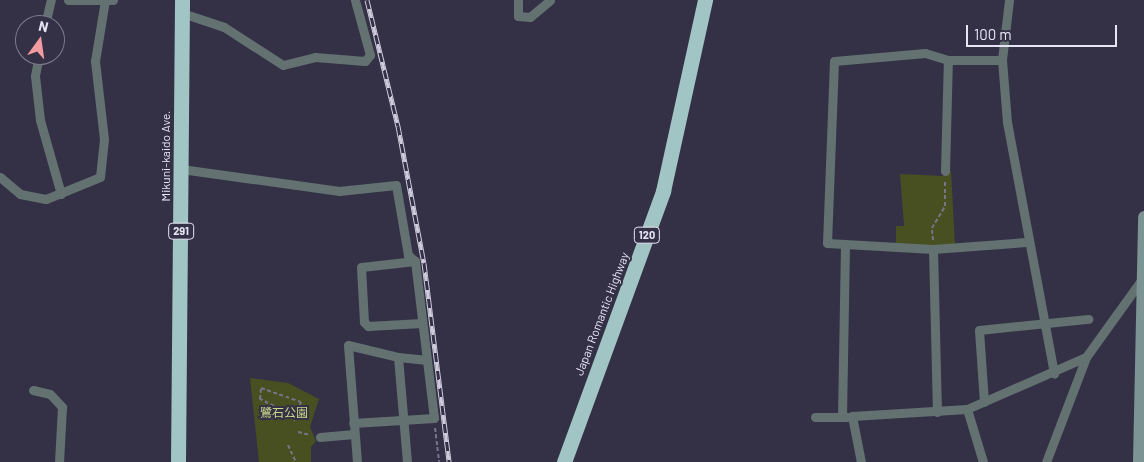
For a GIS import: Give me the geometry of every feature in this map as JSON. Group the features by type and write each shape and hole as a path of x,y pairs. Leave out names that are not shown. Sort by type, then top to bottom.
{"highway":[{"name":"Japan Romantic Highway","path":"564,462 663,191 705,0"},
{"name":"Mikuni-kaido Ave.","path":"178,462 182,7"}],"main road":[{"path":"1139,462 1144,217"}],"street":[{"path":"48,15 52,0"},
{"path":"68,0 113,0"},
{"path":"0,177 20,194 46,199 94,181 103,170 95,62 105,0"},
{"path":"182,7 224,27 283,65 315,57 365,61 370,54 355,0"},
{"path":"518,0 518,16 530,17 550,0"},
{"path":"1009,0 1002,60 1026,242 1054,374"},
{"path":"1002,60 948,60 925,53 834,61 827,243 845,246 933,250 1026,242"},
{"path":"945,171 948,60"},
{"path":"37,65 35,76 40,120 61,194"},
{"path":"181,169 339,191 396,184 408,255 415,261 434,418 353,423"},
{"path":"842,417 845,246"},
{"path":"933,250 937,412"},
{"path":"415,261 361,267 364,322 368,326 422,323"},
{"path":"1046,462 1086,357 1142,279"},
{"path":"984,402 979,330 1042,322 1088,319"},
{"path":"357,462 348,346 398,357 427,360"},
{"path":"398,357 407,462"},
{"path":"815,417 967,409 1054,374 1086,357"},
{"path":"33,390 50,394 62,407 59,462"},
{"path":"967,409 983,462"},
{"path":"852,416 861,462"},
{"path":"320,437 354,434"}],"path":[{"path":"933,250 932,228 945,206 945,171"},
{"path":"282,419 274,406 260,399 261,388 301,402 294,421"},
{"path":"434,418 439,462"},
{"path":"298,432 320,437"},
{"path":"288,445 296,462"}],"green space":[{"path":"943,171 951,171 955,245 896,247 896,226 904,226 900,174 943,176"},
{"name":"鷺石公園","path":"250,378 288,383 319,399 310,427 316,441 311,447 311,462 259,462"}],"railway":[{"path":"367,0 398,126 424,263 449,462"}]}
